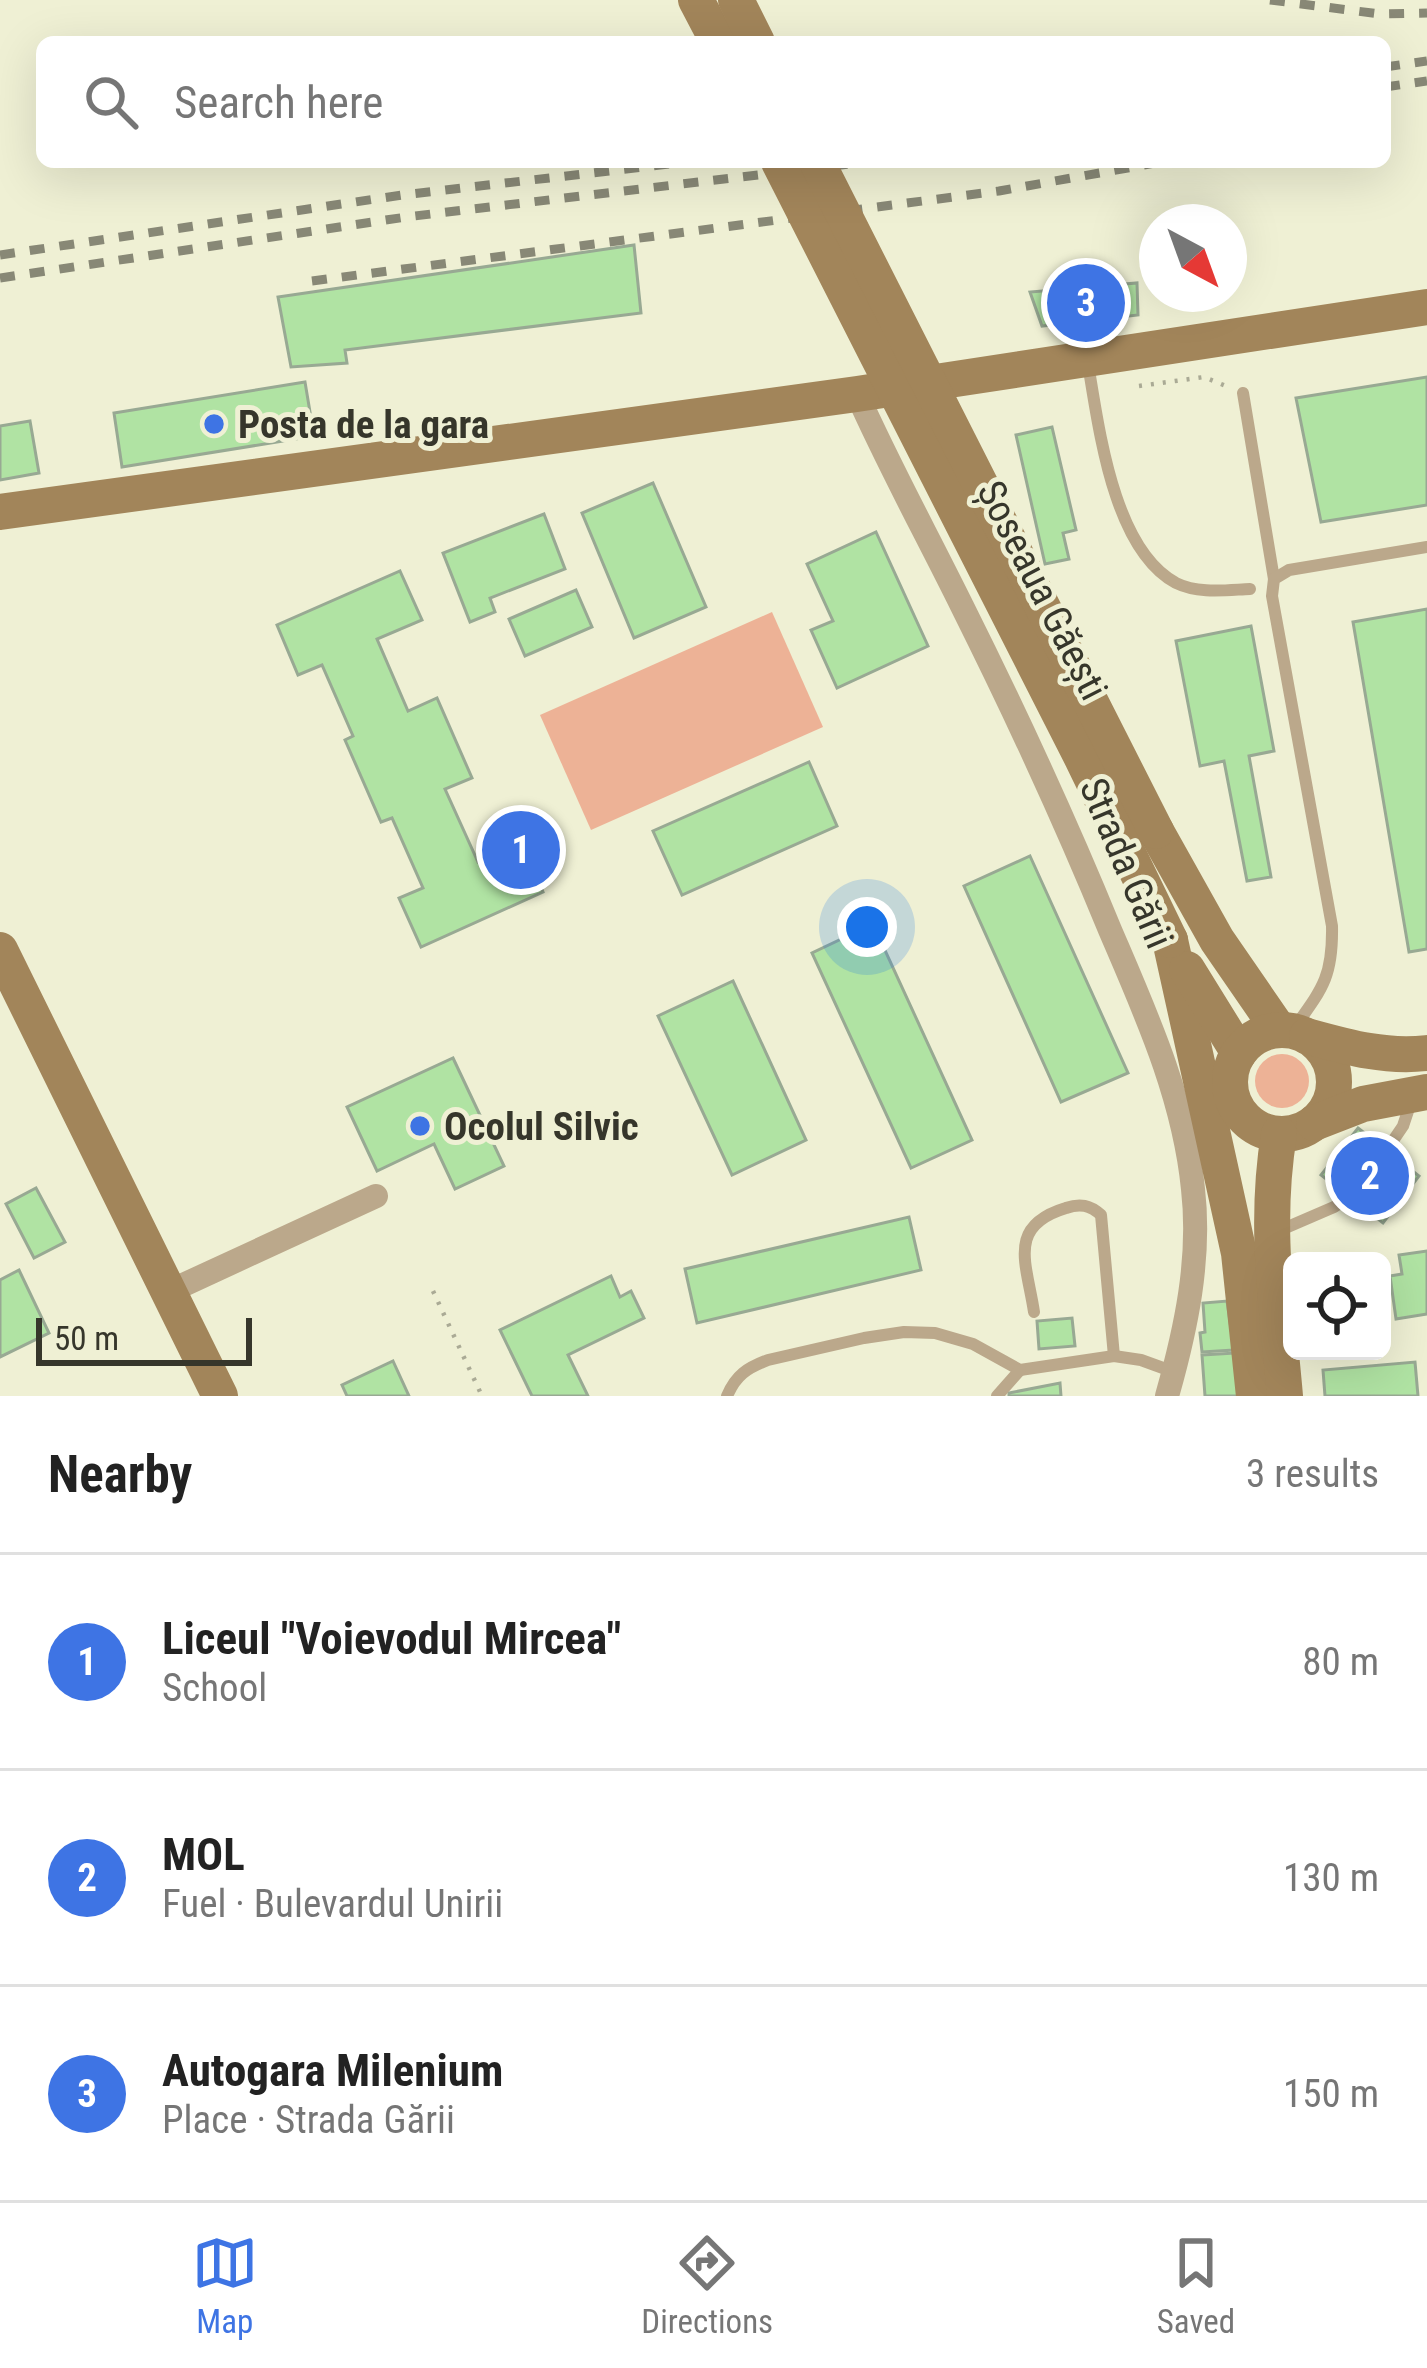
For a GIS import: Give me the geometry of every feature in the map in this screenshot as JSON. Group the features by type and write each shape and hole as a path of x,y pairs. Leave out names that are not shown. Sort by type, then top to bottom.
{"main road":[{"path":"696,0 715,36"},
{"path":"736,0 754,36"},
{"name":"Șoseaua Găești","path":"782,168 1170,940 1239,1053"},
{"name":"Șoseaua Găești","path":"820,168 1203,918 1234,968 1292,1032"},
{"path":"10,512 857,394 1427,307"},
{"path":"1170,940 1255,1244 1285,1396"},
{"path":"0,950 220,1396"},
{"path":"1292,1032 1322,1048 1334,1076 1330,1100 1314,1123"},
{"path":"1420,1093 1363,1103 1298,1132 1279,1134 1256,1127 1241,1114 1230,1082 1239,1053 1258,1036 1292,1032 1360,1050 1427,1053"},
{"path":"1241,1114 1255,1244 1254,1396"},
{"path":"1255,1244 1272,1183 1279,1134"}],"street":[{"name":"Strada Gării","path":"857,394 1073,839 1173,1087 1190,1167 1195,1233 1191,1292 1171,1384"},
{"path":"168,1292 376,1196"}],"lane":[{"path":"1086,358 1103,451 1119,505 1145,553 1178,584 1203,590 1250,589"},
{"path":"1243,393 1274,579 1272,596 1332,926 1333,960 1321,991 1292,1032"},
{"path":"1274,579 1289,570 1427,547"},
{"path":"1386,1151 1420,1093"},
{"path":"1255,1244 1348,1197"},
{"path":"1034,1312 1024,1243 1029,1228 1044,1215 1073,1205 1090,1206 1101,1215 1114,1356"},
{"path":"728,1396 734,1381 748,1368 768,1360 904,1332 935,1333 973,1344 1020,1370 1114,1356 1141,1360 1171,1384"},
{"path":"997,1396 1020,1370"}],"path":[{"path":"433,1291 482,1396"}],"shaded area":[{"path":"772,612 823,727 591,830 540,715"},
{"path":"1282,1054 1301,1062 1309,1081 1301,1100 1282,1108 1263,1100 1255,1081 1263,1062"}],"building":[{"path":"634,245 641,313 345,350 347,363 291,367 278,297"},
{"path":"1137,283 1138,315 1042,326 1030,292"},
{"path":"1427,377 1427,505 1321,522 1296,398"},
{"name":"Posta de la gara","path":"305,382 314,436 122,467 114,413"},
{"path":"30,421 39,473 0,480 0,426"},
{"path":"1052,427 1076,530 1063,533 1069,559 1045,564 1016,435"},
{"path":"653,483 706,607 634,638 582,513"},
{"path":"544,514 565,569 490,598 495,612 470,622 443,553"},
{"path":"876,532 928,646 837,688 811,630 833,621 807,564"},
{"path":"400,571 422,620 377,639 408,711 437,698 472,778 445,789 478,862 522,843 543,892 421,947 399,898 423,888 392,818 381,822 345,740 353,736 322,665 298,675 277,625"},
{"path":"576,590 592,627 525,656 509,619"},
{"path":"1427,609 1427,949 1409,952 1353,622"},
{"path":"1251,626 1274,751 1249,756 1271,877 1247,881 1224,761 1200,766 1176,641"},
{"path":"809,762 837,826 682,895 653,831"},
{"path":"1030,856 1128,1073 1061,1102 964,886"},
{"path":"873,924 972,1140 911,1168 812,953"},
{"path":"733,981 806,1140 732,1175 658,1016"},
{"name":"Ocolul Silvic","path":"453,1058 504,1166 455,1189 434,1144 377,1171 347,1107"},
{"path":"1358,1128 1419,1176 1383,1223 1321,1175"},
{"path":"36,1188 65,1242 34,1258 6,1204"},
{"path":"909,1217 921,1270 697,1323 685,1269"},
{"path":"1427,1251 1427,1314 1396,1319 1391,1276 1402,1274 1399,1255"},
{"path":"19,1270 49,1333 0,1357 0,1280"},
{"path":"611,1276 620,1297 631,1291 644,1318 568,1355 588,1396 532,1396 500,1330"},
{"path":"1227,1301 1234,1350 1202,1352 1203,1303"},
{"path":"1072,1318 1075,1346 1039,1349 1037,1321"},
{"path":"1235,1353 1238,1396 1205,1396 1202,1355"},
{"path":"393,1361 409,1396 347,1396 342,1385"},
{"path":"1415,1362 1418,1396 1325,1396 1323,1370"},
{"path":"1060,1383 1061,1396 1009,1396 1009,1393"}],"railway":[{"path":"1270,0 1380,14 1427,13"},
{"path":"1391,66 1427,61"},
{"path":"1391,86 1427,81"},
{"path":"0,255 402,195 635,168"},
{"path":"0,278 406,217 816,168"},
{"path":"312,281 999,191 1127,168"}],"place":[{"name":"Autogara Milenium","path":"1086,303"},
{"name":"Posta de la gara","path":"214,424"},
{"name":"Liceul \"Voievodul Mircea\"","path":"521,850"},
{"name":"Ocolul Silvic","path":"420,1126"},
{"name":"MOL","path":"1370,1176"}]}
